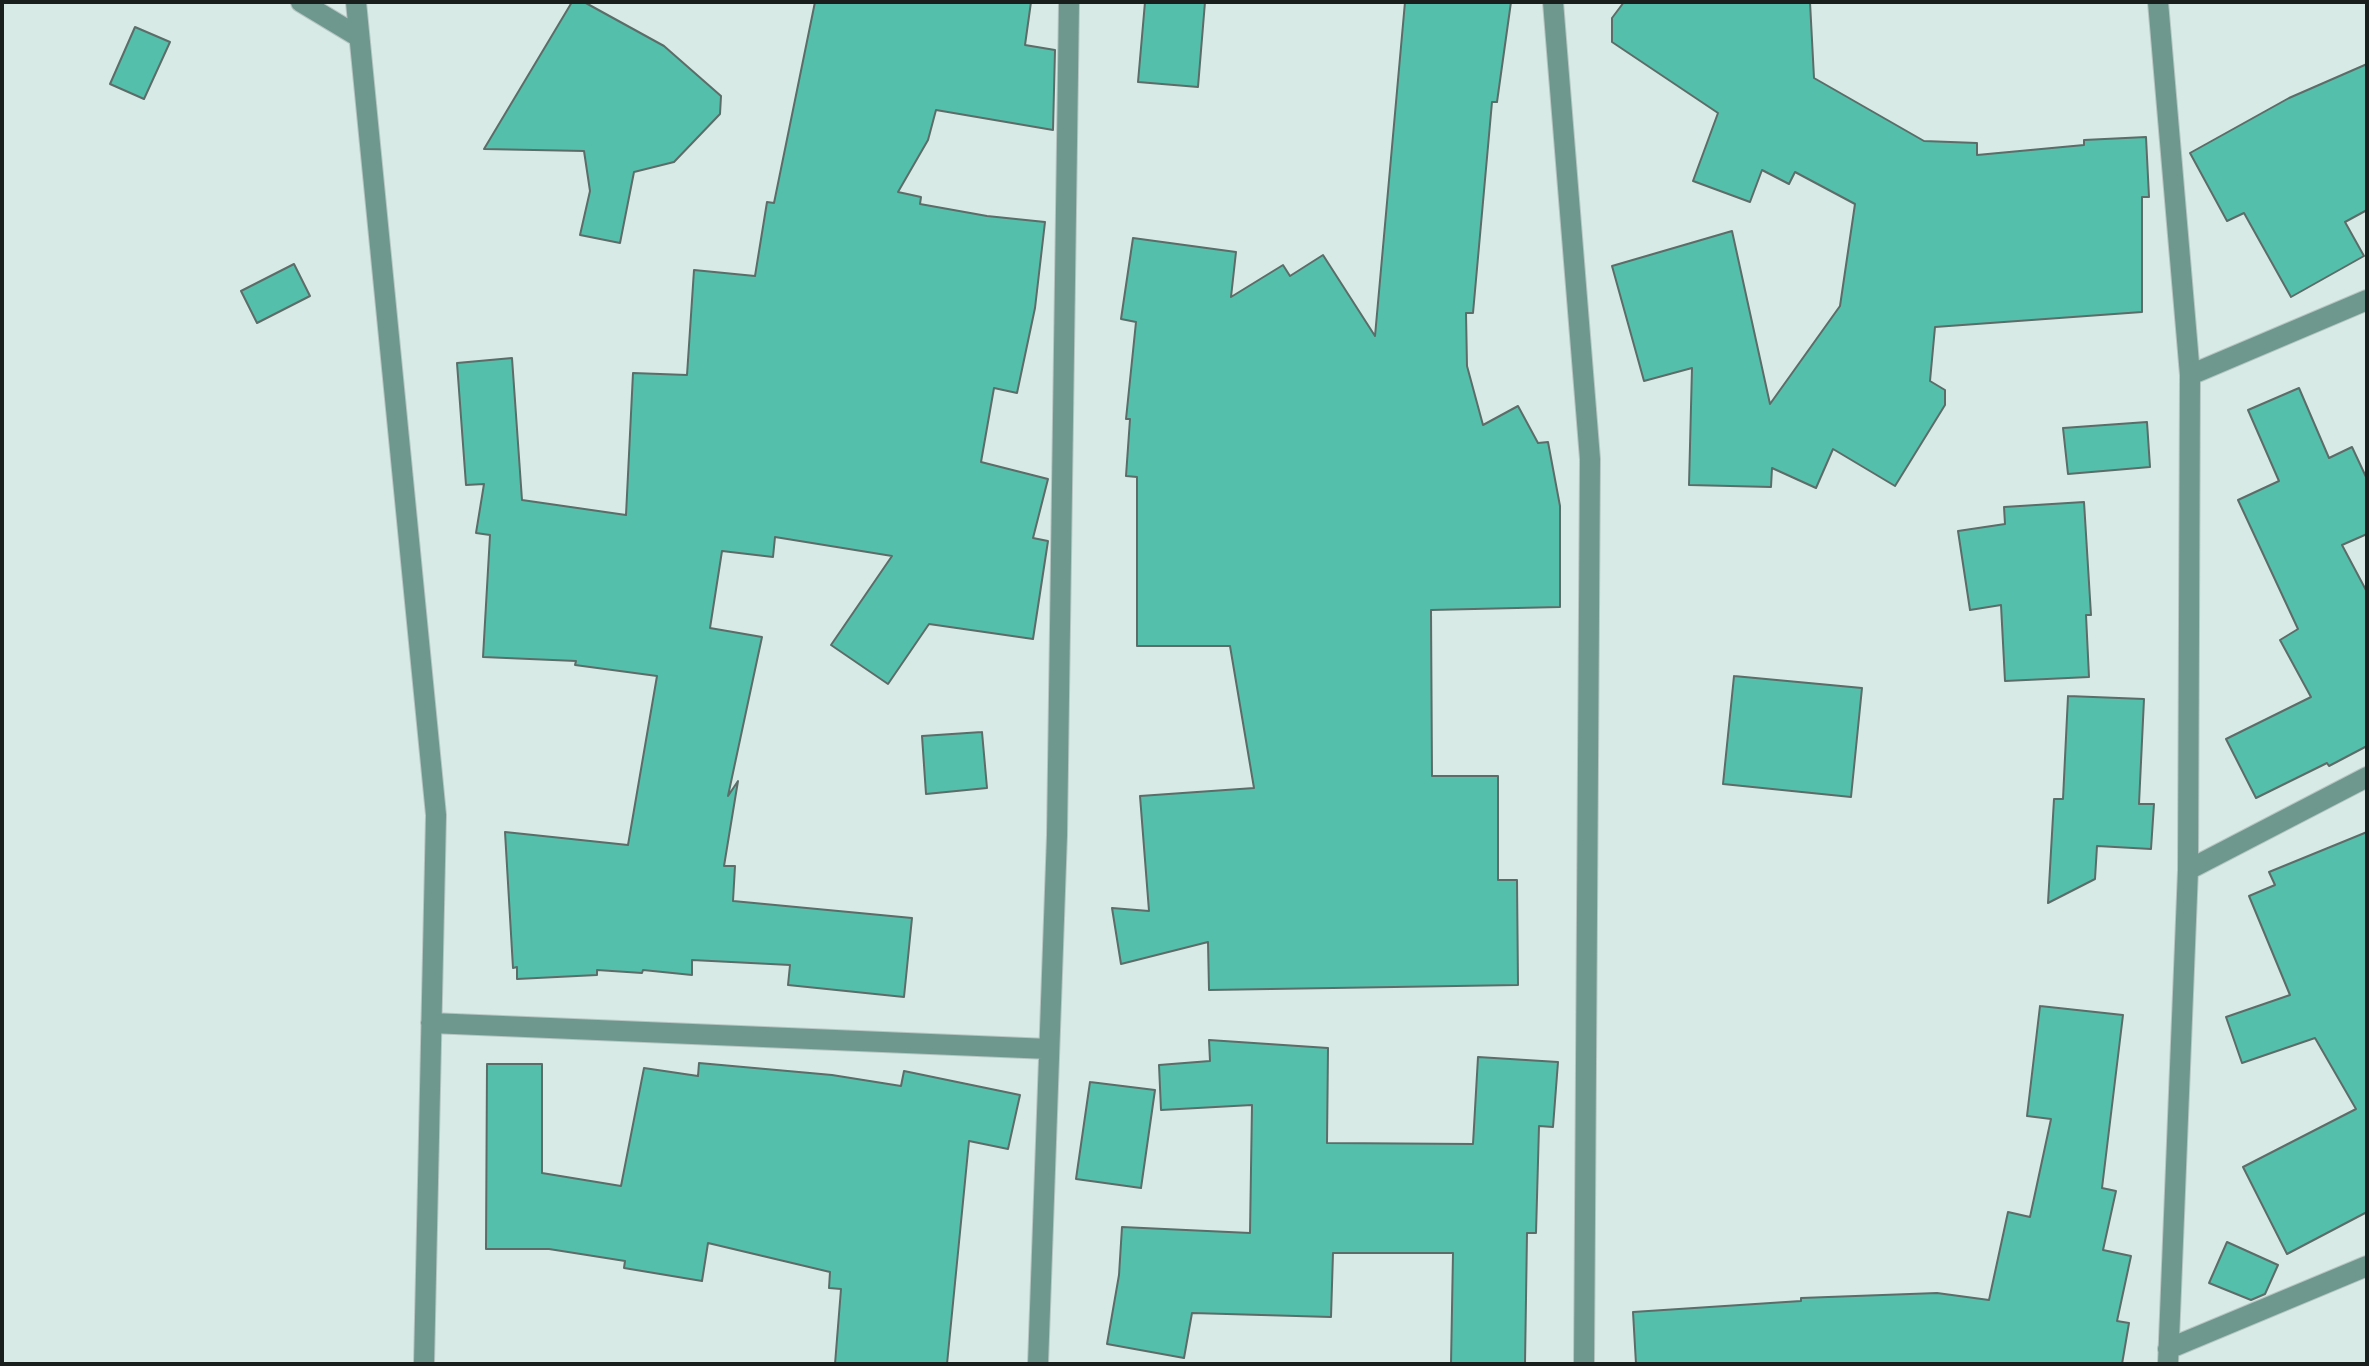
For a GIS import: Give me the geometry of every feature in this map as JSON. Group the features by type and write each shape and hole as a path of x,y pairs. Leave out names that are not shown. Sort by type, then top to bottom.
{"street":[{"path":"301,2 359,37"},
{"path":"356,2 436,815 424,1364"},
{"path":"1038,1364 1057,835 1069,2"},
{"path":"1553,2 1590,459 1584,1364"},
{"path":"2158,2 2190,375 2188,870 2168,1356 2367,1266"},
{"path":"2190,375 2367,300"},
{"path":"2188,870 2367,777"},
{"path":"431,1023 1049,1049"}],"building":[{"path":"572,2 584,2 664,46 721,96 720,114 674,162 634,172 620,243 580,235 590,191 584,151 484,149"},
{"path":"815,2 1031,2 1025,45 1055,50 1053,130 936,110 928,140 898,192 921,197 920,204 1045,222 1035,308 1017,393 994,388 981,462 1048,479 1033,538 1048,541 1033,639 929,624 888,684 831,645 892,556 775,537 773,557 722,551 710,628 762,637 728,796 738,781 724,866 735,866 733,901 912,918 904,997 788,985 790,965 692,960 692,975 643,970 642,973 597,970 597,975 517,979 517,967 513,968 505,832 628,845 657,676 575,665 576,661 483,657 490,535 476,533 484,484 466,485 457,363 512,358 522,500 626,515 633,373 687,375 694,270 755,276 767,202 774,203"},
{"path":"1145,2 1205,2 1198,87 1138,82"},
{"path":"1405,2 1511,2 1497,102 1492,102 1473,313 1466,313 1467,366 1483,425 1518,406 1538,443 1548,442 1560,506 1560,607 1431,610 1432,776 1498,776 1498,880 1517,880 1518,985 1209,990 1208,942 1121,964 1112,908 1149,911 1140,796 1254,788 1230,646 1137,646 1137,477 1126,476 1130,419 1126,419 1136,322 1121,319 1133,238 1236,252 1231,297 1283,265 1290,276 1323,255 1375,336"},
{"path":"1624,2 1810,2 1814,78 1924,141 1977,143 1977,155 2084,145 2084,140 2146,137 2149,197 2142,197 2142,312 1935,327 1930,381 1945,390 1945,405 1895,486 1833,449 1816,488 1772,468 1771,487 1689,485 1692,368 1644,381 1612,266 1732,231 1770,404 1840,306 1855,204 1795,172 1789,184 1762,170 1750,202 1693,181 1718,113 1612,42 1612,18"},
{"path":"135,27 170,42 144,99 110,84"},
{"path":"2367,64 2367,210 2345,222 2364,256 2291,297 2244,213 2227,221 2190,153 2289,98"},
{"path":"294,264 310,296 257,323 241,291"},
{"path":"2299,388 2329,458 2352,447 2367,479 2367,534 2342,545 2367,592 2367,746 2256,798 2226,739 2311,697 2280,640 2298,629 2238,500 2279,481 2248,410"},
{"path":"2147,422 2150,467 2068,474 2063,428"},
{"path":"2084,502 2091,615 2086,615 2089,677 2005,681 2001,605 1970,610 1958,531 2005,524 2004,507"},
{"path":"1734,676 1862,688 1851,797 1723,784"},
{"path":"2068,696 2144,699 2139,804 2154,804 2151,849 2097,846 2095,879 2048,903 2054,799 2063,799"},
{"path":"982,732 987,788 926,794 922,736"},
{"path":"2367,832 2367,1212 2287,1254 2243,1167 2356,1109 2315,1038 2242,1063 2226,1017 2290,995 2249,896 2275,885 2269,872"},
{"path":"2040,1006 2123,1015 2102,1188 2116,1191 2103,1250 2131,1256 2117,1321 2129,1323 2122,1364 1636,1364 1633,1312 1801,1301 1801,1298 1937,1293 1989,1300 2008,1212 2030,1217 2051,1119 2027,1116"},
{"path":"1209,1040 1328,1048 1327,1143 1473,1144 1478,1057 1558,1062 1553,1127 1539,1126 1536,1233 1527,1233 1525,1364 1451,1364 1453,1253 1333,1253 1331,1317 1192,1313 1184,1358 1107,1344 1119,1275 1122,1227 1250,1233 1252,1105 1161,1110 1159,1065 1210,1061"},
{"path":"699,1063 832,1075 901,1086 904,1071 1020,1095 1008,1149 969,1141 947,1364 835,1364 841,1289 829,1288 830,1272 708,1243 702,1281 624,1268 625,1261 549,1249 486,1249 487,1064 542,1064 542,1173 621,1186 644,1068 698,1076"},
{"path":"1090,1082 1155,1090 1141,1188 1076,1179"},
{"path":"2227,1242 2278,1265 2265,1294 2251,1300 2209,1283"}]}
